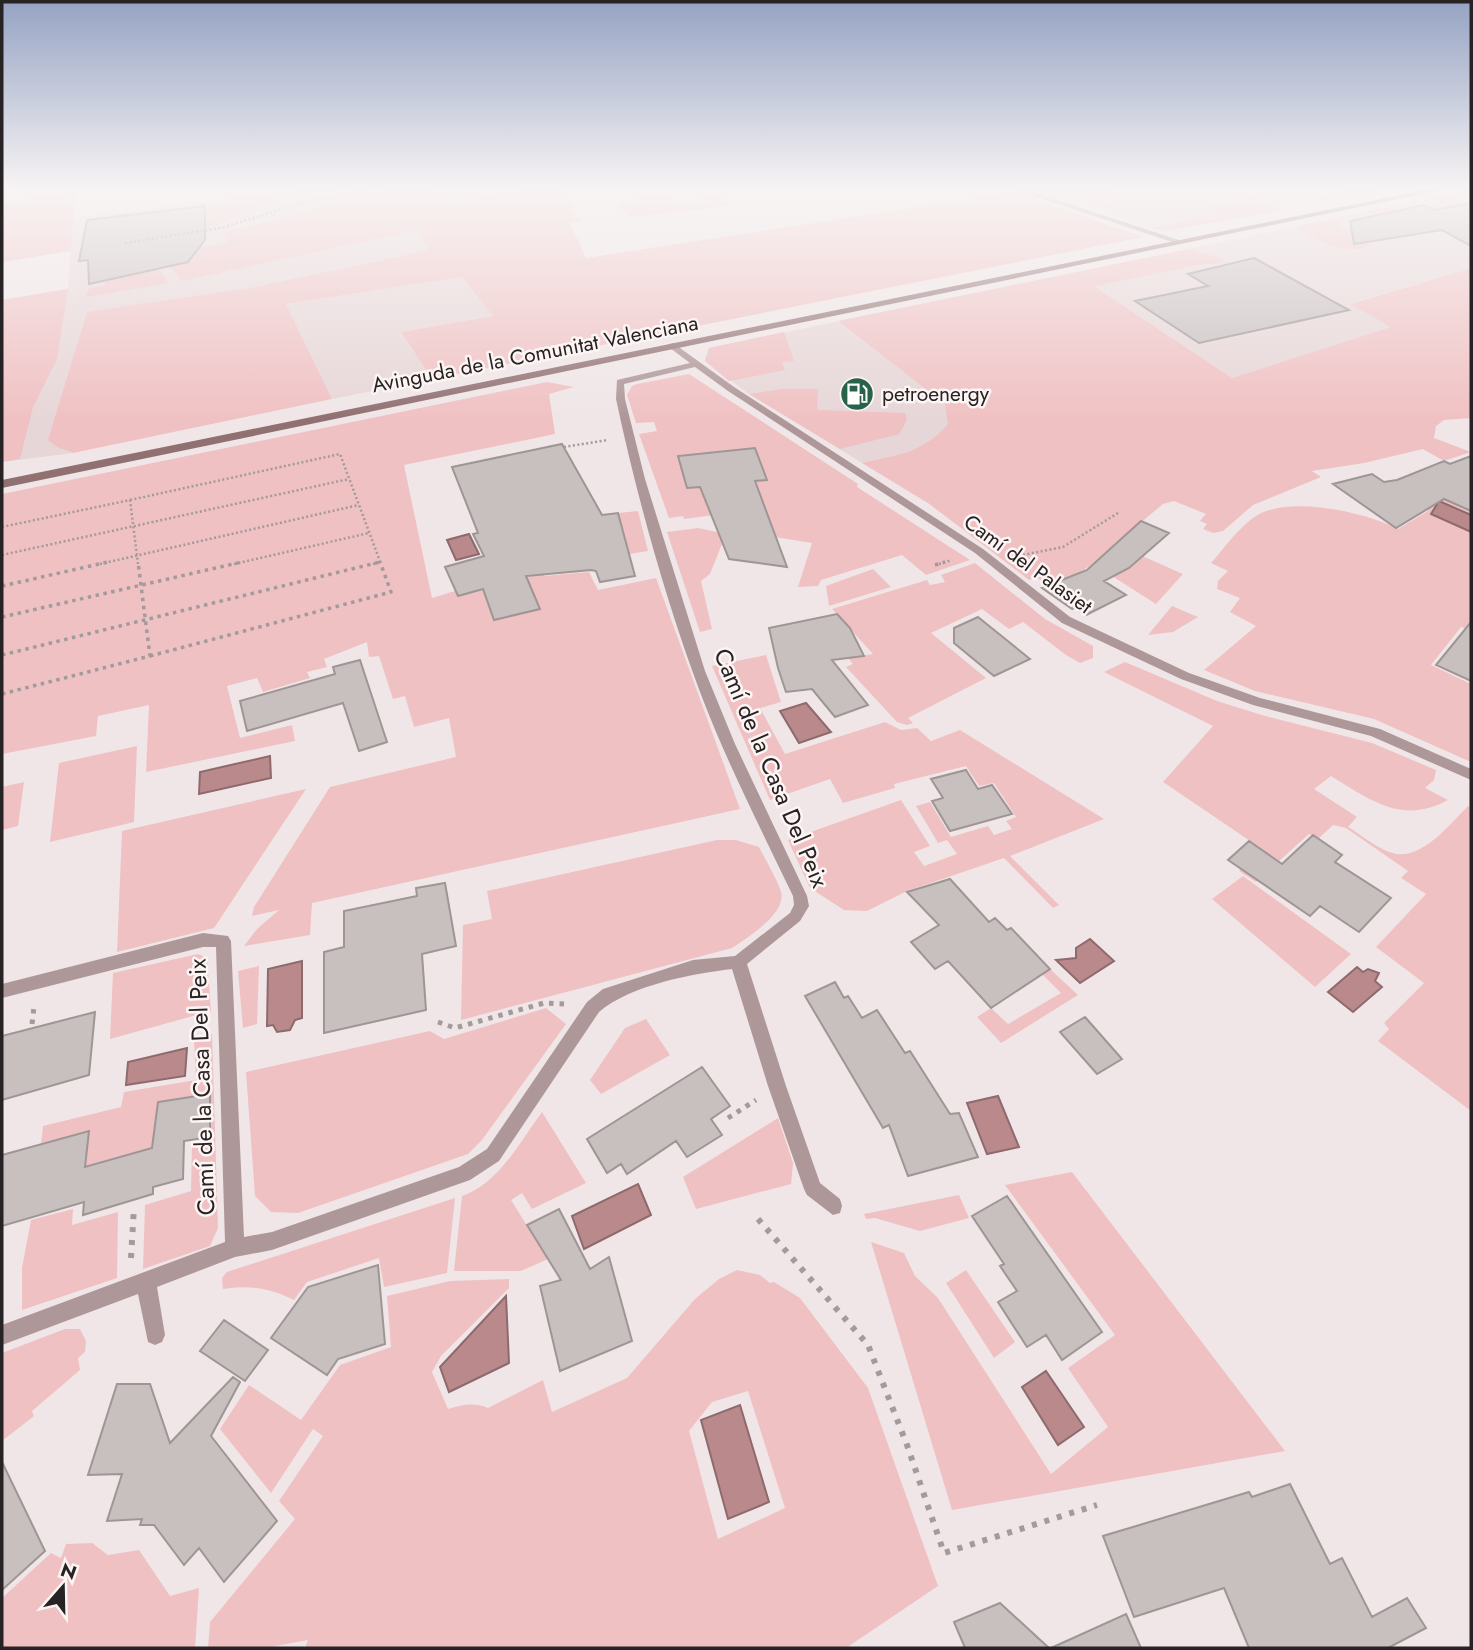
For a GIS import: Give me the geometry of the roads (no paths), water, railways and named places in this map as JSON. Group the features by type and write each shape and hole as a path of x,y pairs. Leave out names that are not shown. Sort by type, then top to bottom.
{"main road":[{"name":"Avinguda de la Comunitat Valenciana","path":"2,484 1069,265"}],"lane":[{"name":"Camí del Palasiet","path":"673,346 696,364 974,547 1066,620 1185,676 1257,702 1375,732 1471,775"},
{"name":"Camí de la Casa Del Peix","path":"2,1335 235,1248 272,1241 464,1174 494,1155 593,1007 610,993 692,967 738,962 795,918 802,906 707,692 637,467 618,386 630,378 696,364"},
{"name":"Camí de la Casa Del Peix","path":"2,991 203,940 223,941 235,1248"},
{"path":"738,962 813,1189 833,1206"},
{"path":"138,1284 155,1335"}],"place":[{"name":"petroenergy","path":"857,394"}]}
